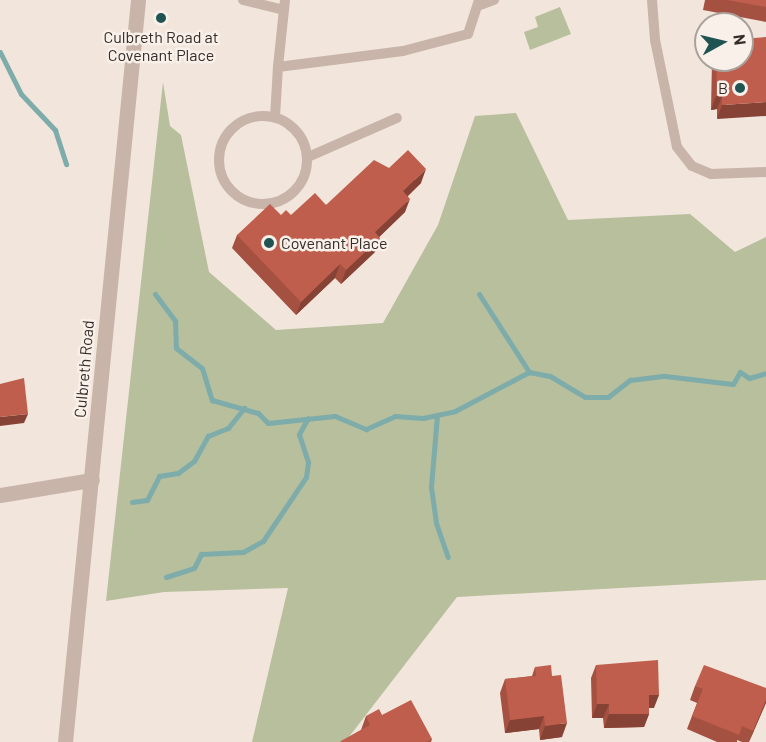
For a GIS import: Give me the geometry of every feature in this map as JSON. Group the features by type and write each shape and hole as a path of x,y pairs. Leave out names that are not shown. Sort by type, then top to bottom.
{"street":[{"name":"Culbreth Road","path":"65,742 138,0"},
{"path":"0,495 92,480"}],"lane":[{"path":"243,0 285,5 275,117"},
{"path":"278,67 403,51 468,34 479,2 494,0"},
{"path":"652,0 655,40 677,147 692,166 711,174 766,172"},
{"path":"275,117 303,139 308,157 299,186 273,204 248,202 228,187 219,163 224,138 242,120 275,117"},
{"path":"308,157 397,118"}],"green space":[{"path":"560,7 571,34 530,50 524,32 538,27 535,17"},
{"path":"163,82 170,126 181,135 209,272 276,330 383,323 438,225 475,116 516,113 568,220 690,214 735,252 766,237 766,580 457,597 345,742 252,742 288,588 164,592 106,601"}],"building":[{"path":"727,0 766,0 766,7"},
{"path":"766,37 766,102 722,105 722,96 716,96 717,72 754,72 754,38"},
{"name":"Covenant Place","path":"408,150 426,169 403,191 410,199 375,232 380,238 346,270 340,264 301,302 237,235 270,204 281,215 286,210 291,215 315,193 326,205 374,160 389,168"},
{"path":"24,378 28,414 0,417 0,384"},
{"path":"658,660 659,695 649,695 649,714 609,714 609,704 597,704 596,665"},
{"path":"551,665 552,676 561,675 567,723 545,726 544,716 510,720 505,679 536,676 535,667"},
{"path":"704,665 766,688 766,700 753,731 742,726 739,735 692,716 703,689 695,686"},
{"path":"411,700 432,739 426,742 341,742 370,725 366,716 379,709 382,715"}],"waterway":[{"path":"0,52 21,94 55,130 66,164"},
{"path":"155,294 175,321 176,348 202,368 212,400 258,413 268,423 335,416 366,429 395,416 423,418 455,411 529,372 550,376 585,397 608,397 630,380 665,376 733,384 740,372 749,378 766,373"},
{"path":"479,294 529,372"},
{"path":"132,502 147,500 159,476 178,473 194,461 208,436 228,428 244,408"},
{"path":"437,415 431,487 436,523 448,557"},
{"path":"166,577 194,568 201,554 243,552 263,541 306,477 308,462 299,434 308,418"}],"place":[{"name":"Culbreth Road at Covenant Place","path":"161,18"},
{"name":"B","path":"740,88"},
{"name":"Covenant Place","path":"269,243"}]}
